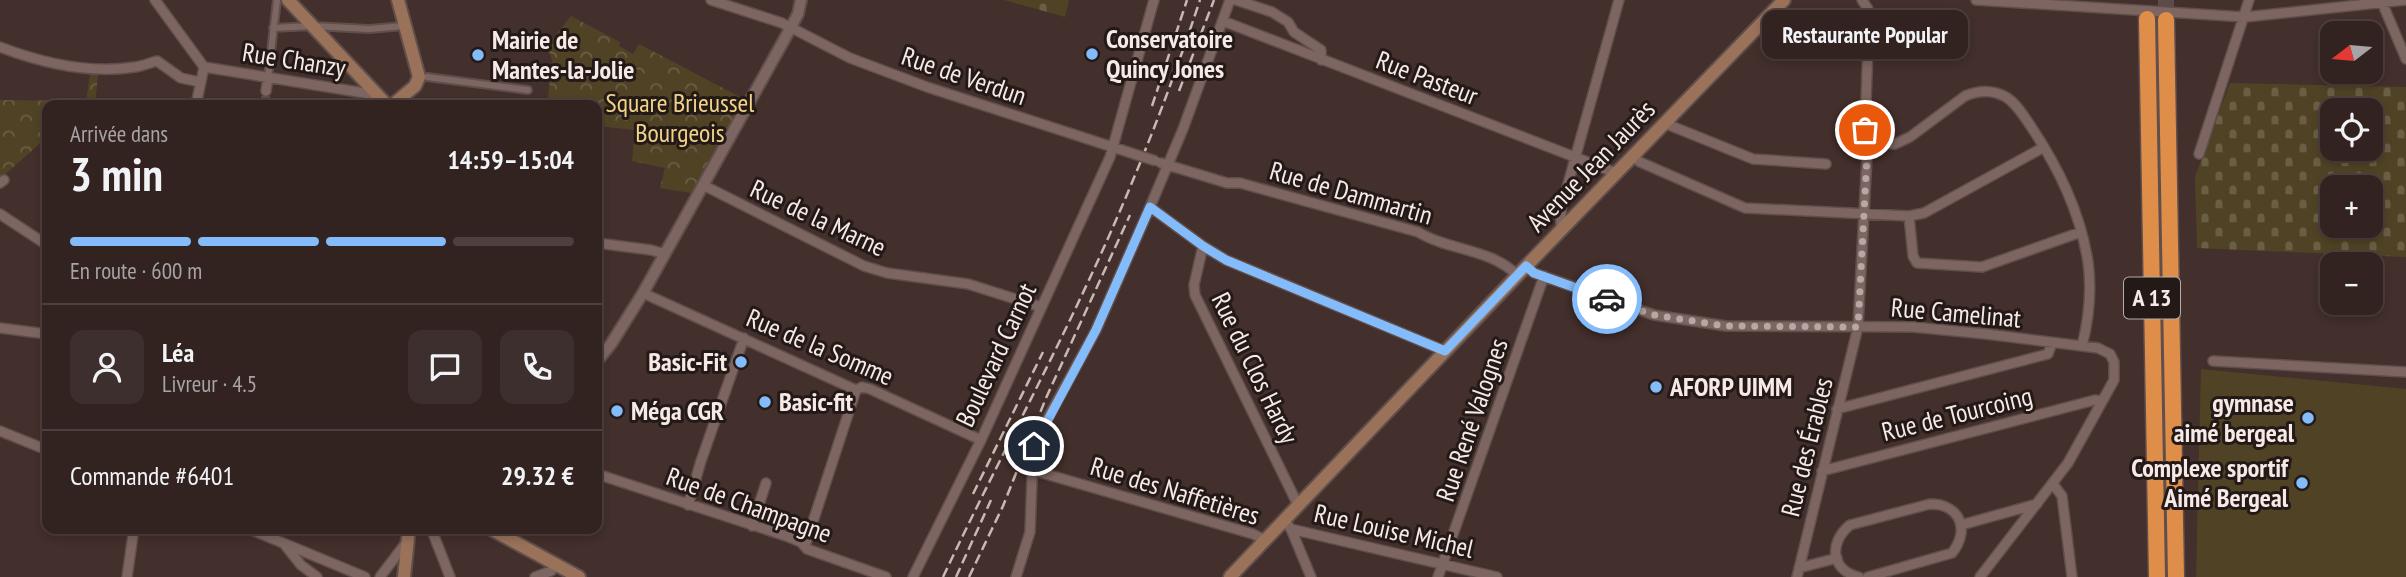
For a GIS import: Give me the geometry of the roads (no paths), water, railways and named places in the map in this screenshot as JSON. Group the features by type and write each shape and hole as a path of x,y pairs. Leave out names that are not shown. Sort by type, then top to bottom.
{"highway":[{"name":"A 13","path":"2147,19 2157,577"},
{"name":"A 13","path":"2166,20 2176,577"}],"main road":[{"path":"288,0 387,100"},
{"path":"390,100 415,86 419,77 398,0"},
{"name":"Avenue Jean Jaurès","path":"1230,577 1265,540 1288,524 1298,505 1784,0"},
{"path":"404,577 409,534"},
{"path":"500,534 579,577"}],"street":[{"path":"155,0 204,67 197,100"},
{"path":"266,91 277,0"},
{"name":"Rue de Verdun","path":"711,0 742,4 850,58 927,87 1156,161"},
{"path":"602,355 665,254 791,27 802,0"},
{"name":"Boulevard Carnot","path":"913,577 981,440 1113,148 1154,0"},
{"path":"1016,577 1030,532 1036,440 1096,330 1150,207 1230,0"},
{"path":"1236,0 1272,12 1289,22 1294,32 1321,50 1321,60"},
{"path":"1561,230 1561,209 1619,0"},
{"name":"Rue des Érables","path":"1798,573 1858,327 1869,17 1862,0"},
{"path":"1976,0 2245,17 2406,0"},
{"path":"2199,154 2249,0"},
{"path":"2382,1 2406,59"},
{"name":"Rue Pasteur","path":"1223,21 1616,173"},
{"path":"274,28 313,26 369,29 405,26"},
{"path":"0,47 20,55 95,69 134,68 157,61 181,78 200,82"},
{"name":"Rue Chanzy","path":"204,67 383,100"},
{"path":"427,77 528,90"},
{"path":"517,88 517,97"},
{"path":"1866,142 1895,144 1910,137 1965,96 1982,90 1998,93 2010,100 2044,146 2067,189 2081,232 2090,287 2088,318 2082,346"},
{"path":"1664,123 1754,159 1826,164"},
{"path":"1632,156 1640,162 1745,208 1909,215 1924,213 2044,146"},
{"name":"Rue de Dammartin","path":"1156,161 1227,183 1240,183 1418,232 1468,248 1522,271"},
{"name":"Rue de la Marne","path":"702,185 864,266 887,273 968,284 1041,307"},
{"path":"1150,207 1226,260 1445,351"},
{"path":"0,215 42,242"},
{"path":"1909,215 1913,256 1917,263 1982,267 2081,232"},
{"path":"32,234 42,238"},
{"path":"602,244 665,254"},
{"name":"Rue du Clos Hardy","path":"1203,246 1194,285 1195,295 1298,505"},
{"name":"Rue Camelinat","path":"1522,271 1532,272 1654,315 1726,326 1913,327 2098,348 2110,354 2115,371 2114,380 2102,401"},
{"name":"Rue René Valognes","path":"1438,577 1544,276"},
{"name":"Rue de la Somme","path":"643,293 856,390 862,387 878,392 981,440"},
{"path":"0,328 42,333"},
{"path":"688,505 744,338"},
{"path":"1837,409 2048,354 2052,343"},
{"path":"2213,361 2406,372"},
{"path":"806,546 856,390"},
{"name":"Rue de Tourcoing","path":"1822,471 2095,400 2102,401"},
{"path":"1980,577 2068,463 2102,401"},
{"path":"0,431 42,448"},
{"name":"Rue des Naffetières","path":"1032,470 1253,534 1265,540"},
{"name":"Rue de Champagne","path":"602,476 802,542 812,551 886,577"},
{"path":"752,526 766,483"},
{"path":"2053,484 2062,495 2072,577"},
{"path":"1859,577 1849,575 1840,567 1837,558 1836,543 1850,525 1930,504 1942,504 1958,517 1962,534 1952,553 1868,577"},
{"path":"1961,525 2037,504"},
{"path":"1288,524 1311,577"},
{"name":"Rue Louise Michel","path":"1288,524 1497,577"},
{"path":"128,577 133,534"},
{"path":"262,534 365,577"},
{"path":"380,577 408,534"},
{"path":"433,534 450,577"},
{"path":"284,543 301,565 317,577"},
{"path":"1798,573 1837,558"},
{"path":"535,577 551,571 556,564"}],"tunnel":[{"path":"2166,0 2166,20"},
{"path":"265,100 266,91"}],"railway":[{"path":"1152,106 1187,0"},
{"path":"943,577 1110,234 1164,102 1200,0"},
{"path":"1179,91 1214,0"},
{"path":"969,577 1003,506 1046,398 1130,215"},
{"path":"973,494 1043,352"},
{"path":"956,577 991,500"}],"place":[{"name":"Conservatoire Quincy Jones","path":"1092,54"},
{"name":"Mairie de Mantes-la-Jolie","path":"478,55"},
{"name":"Restaurante Popular","path":"1865,130"},
{"name":"Basic-Fit","path":"741,362"},
{"name":"AFORP UIMM","path":"1656,387"},
{"name":"Basic-fit","path":"765,402"},
{"name":"Méga CGR","path":"617,411"},
{"name":"gymnase aimé bergeal","path":"2308,418"},
{"name":"Complexe sportif Aimé Bergeal","path":"2302,483"}],"park label":[{"name":"Square Brieussel Bourgeois","path":"680,118"}]}
